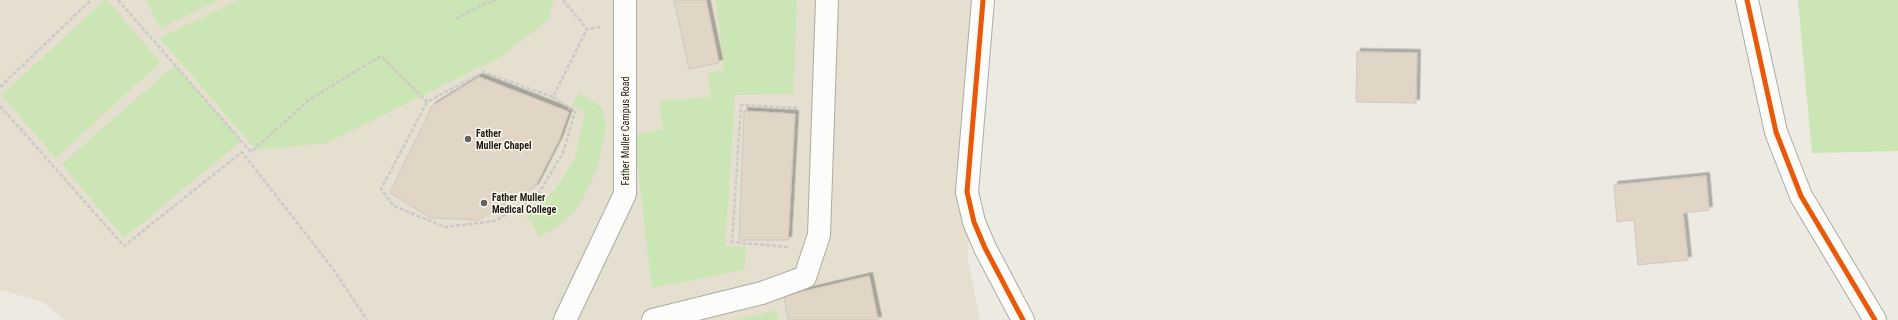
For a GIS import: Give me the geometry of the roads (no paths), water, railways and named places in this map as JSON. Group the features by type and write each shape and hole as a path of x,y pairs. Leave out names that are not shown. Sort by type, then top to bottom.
{"street":[{"name":"Father Muller Campus Road","path":"565,320 625,194 625,0"},
{"path":"653,320 762,293 805,277 819,235 827,0"},
{"path":"984,0 967,192 976,228 1023,320"},
{"path":"1747,0 1776,132 1796,182 1802,196 1875,320"}],"place":[{"name":"Father Muller Chapel","path":"468,139"},
{"name":"Father Muller Medical College","path":"484,203"}]}
